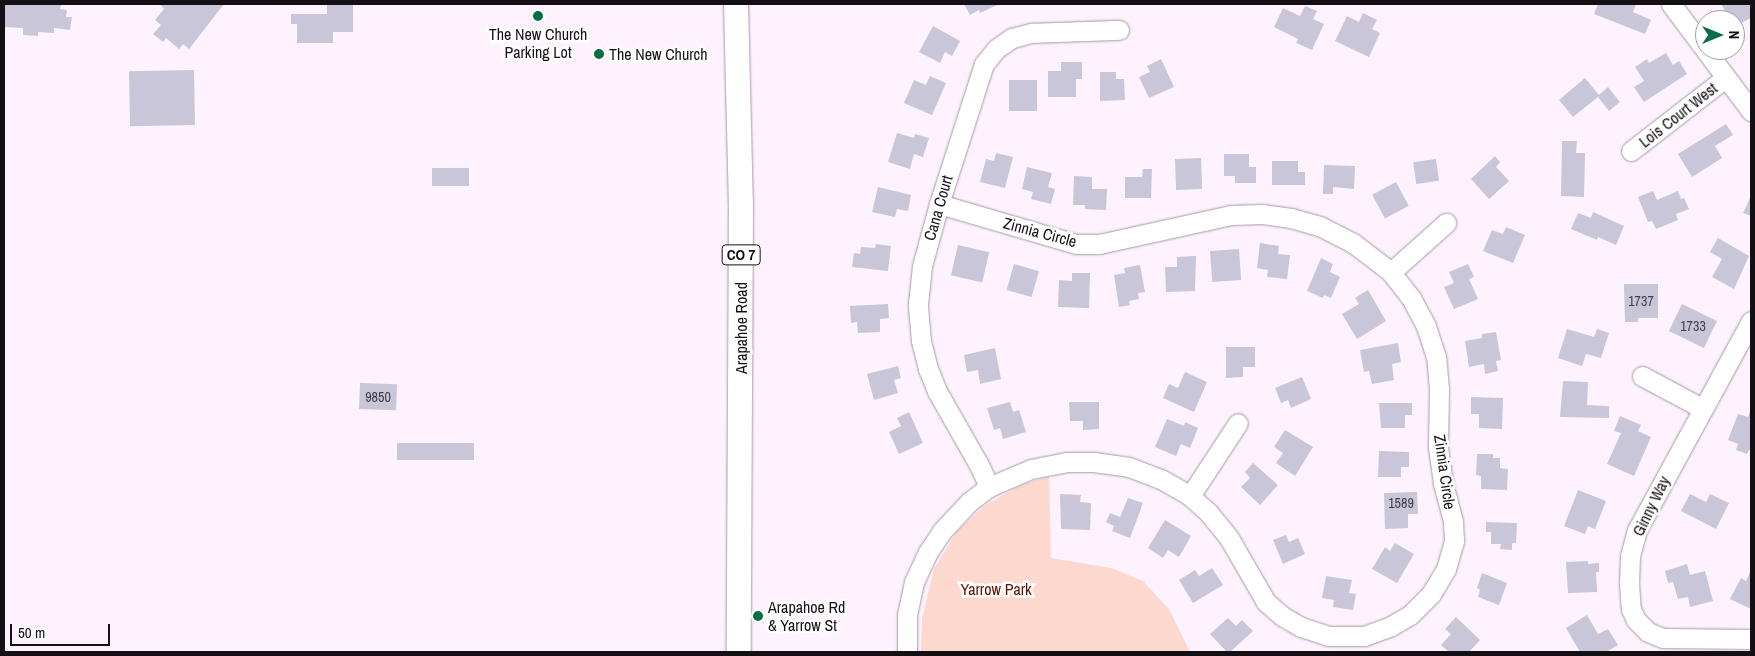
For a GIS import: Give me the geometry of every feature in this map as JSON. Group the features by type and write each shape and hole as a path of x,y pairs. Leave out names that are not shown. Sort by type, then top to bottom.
{"main road":[{"name":"Arapahoe Road","path":"736,4 741,203 739,652"}],"street":[{"path":"1671,4 1751,111"},
{"name":"Cana Court","path":"989,487 979,465 937,391 928,369 921,342 918,304 922,266 939,204 984,64 996,49 1012,38 1030,33 1119,30"},
{"name":"Lois Court West","path":"1631,151 1725,78"},
{"name":"Zinnia Circle","path":"907,652 907,615 914,582 928,552 942,531 969,502 989,487 1030,469 1066,462 1094,462 1137,470 1161,479 1190,496 1208,512 1229,538 1266,602 1282,616 1301,627 1328,636 1364,636 1410,615 1431,594 1446,569 1454,542 1453,521 1438,446 1439,389 1436,357 1422,319 1411,298 1391,272 1353,242 1319,226 1291,218 1262,214 1231,215 1100,244 1076,244 939,204"},
{"path":"1391,272 1446,224"},
{"name":"Ginny Way","path":"1751,321 1637,530 1630,556 1631,609 1636,620 1648,632 1664,638 1751,639"},
{"path":"1642,376 1702,408"},
{"path":"1190,496 1238,423"}],"green space":[{"name":"Yarrow Park","path":"1049,476 1051,558 1111,568 1143,581 1169,609 1190,652 921,652 922,618 934,569 957,531 984,506 1019,486"}],"building":[{"path":"4,4 61,5 60,9 67,10 66,17 72,17 70,30 54,28 54,33 38,32 38,36 23,35 23,28 4,27"},
{"path":"160,4 224,4 189,49 183,44 179,49 166,38 163,42 153,34 161,25 155,20 164,9"},
{"path":"327,4 353,4 353,32 333,32 333,43 297,43 297,24 291,24 291,14 327,14"},
{"path":"964,4 999,4 980,13 979,10 970,15"},
{"path":"1598,4 1636,4 1633,12 1651,20 1645,34 1594,14"},
{"path":"1721,4 1751,4 1751,18 1745,21 1745,10 1724,10"},
{"path":"1305,6 1317,11 1313,19 1324,24 1312,50 1296,43 1298,39 1274,27 1283,8 1300,16"},
{"path":"1363,13 1377,20 1372,29 1380,33 1369,57 1335,41 1347,16 1359,22"},
{"path":"933,26 960,41 952,56 945,52 940,63 919,52"},
{"path":"1666,53 1673,65 1679,61 1687,74 1644,102 1634,87 1644,81 1635,67 1647,59 1649,63"},
{"path":"1161,59 1174,87 1149,98 1139,77 1150,72 1147,66"},
{"path":"1061,62 1082,62 1082,79 1076,79 1076,97 1048,97 1048,71 1061,71"},
{"path":"194,70 195,125 130,126 129,71"},
{"path":"1100,72 1116,72 1116,79 1124,79 1125,100 1100,101"},
{"path":"930,76 946,83 932,115 904,103 914,80 926,85"},
{"path":"1585,78 1599,95 1608,87 1620,102 1609,111 1598,97 1573,117 1559,100"},
{"path":"1009,80 1037,80 1037,111 1009,111"},
{"path":"1726,124 1733,135 1715,146 1722,158 1692,177 1678,154"},
{"path":"897,133 914,138 915,134 929,138 923,157 914,154 910,169 888,162"},
{"path":"1562,141 1577,141 1576,153 1585,153 1584,197 1561,196"},
{"path":"996,153 1013,157 1005,188 980,182 986,159 994,161"},
{"path":"1224,154 1249,154 1249,167 1256,167 1256,183 1235,183 1235,176 1224,176"},
{"path":"1495,156 1500,162 1496,167 1509,181 1489,199 1471,179"},
{"path":"1201,158 1202,189 1176,190 1175,159"},
{"path":"1436,159 1439,181 1416,184 1413,162"},
{"path":"1272,161 1298,161 1298,172 1305,172 1305,185 1272,185"},
{"path":"1324,165 1355,166 1354,189 1333,187 1333,194 1323,194"},
{"path":"1027,167 1052,173 1048,187 1055,189 1051,204 1031,199 1033,192 1022,189"},
{"path":"432,168 469,168 469,186 432,186"},
{"path":"1143,169 1152,169 1151,198 1125,198 1125,177 1142,177"},
{"path":"1074,176 1092,177 1092,189 1107,189 1106,210 1085,209 1085,205 1073,205"},
{"path":"1396,182 1409,206 1385,219 1372,195"},
{"path":"878,187 911,195 908,211 897,209 895,217 872,212"},
{"path":"1653,191 1657,200 1678,191 1681,199 1684,198 1689,209 1676,214 1678,220 1656,229 1652,221 1648,222 1638,197"},
{"path":"1751,196 1751,216 1743,213"},
{"path":"1593,212 1624,226 1616,245 1598,237 1597,240 1571,229 1578,213 1591,218"},
{"path":"1506,227 1525,235 1513,263 1483,251 1492,230 1503,234"},
{"path":"1718,238 1749,256 1734,289 1712,277 1722,259 1710,252"},
{"path":"1260,243 1279,246 1278,254 1290,255 1287,279 1267,277 1268,270 1257,268"},
{"path":"876,244 891,246 888,271 852,267 854,253 860,254 861,247 875,248"},
{"path":"958,245 989,252 982,282 951,275"},
{"path":"1239,249 1241,280 1212,282 1210,251"},
{"path":"1196,256 1195,291 1166,292 1165,267 1177,267 1177,257"},
{"path":"1321,258 1333,264 1330,272 1340,277 1331,298 1324,295 1323,298 1307,291"},
{"path":"1014,264 1039,271 1032,297 1007,290"},
{"path":"1468,264 1474,277 1469,279 1478,299 1454,309 1444,287 1454,283 1449,272"},
{"path":"1140,265 1145,292 1138,293 1139,299 1129,301 1130,305 1119,307 1114,275 1125,273 1124,268"},
{"path":"1072,273 1090,273 1089,308 1058,307 1059,280 1072,281"},
{"path":"1624,284 1658,284 1658,318 1638,318 1638,322 1625,322"},
{"path":"1368,290 1386,321 1357,339 1342,314 1359,304 1355,298"},
{"path":"888,304 889,318 880,319 880,332 858,333 857,322 851,323 850,306"},
{"path":"1682,304 1717,321 1704,348 1669,331"},
{"path":"1567,329 1594,337 1597,329 1609,333 1601,358 1586,354 1582,366 1558,358"},
{"path":"1496,332 1501,360 1496,361 1498,371 1485,374 1484,364 1469,367 1465,341 1482,338 1482,334"},
{"path":"1398,343 1401,362 1392,364 1394,380 1372,384 1369,371 1364,372 1360,350"},
{"path":"1226,347 1255,347 1255,367 1243,367 1243,377 1226,378"},
{"path":"995,348 1001,379 980,384 978,370 967,372 964,355"},
{"path":"898,366 901,378 894,380 898,393 874,400 867,374"},
{"path":"1185,372 1207,382 1194,412 1163,398 1169,384 1178,388"},
{"path":"1302,377 1311,399 1291,408 1288,400 1281,403 1275,388"},
{"path":"1563,381 1588,382 1587,405 1609,406 1609,418 1560,417"},
{"path":"360,383 397,384 396,410 359,409"},
{"path":"1471,397 1503,398 1502,429 1479,428 1479,414 1471,414"},
{"path":"1010,402 1013,412 1019,410 1026,432 1003,439 1000,428 994,430 987,408"},
{"path":"1069,402 1099,402 1099,429 1083,430 1083,421 1070,421"},
{"path":"1379,403 1412,403 1412,415 1405,415 1405,428 1381,428"},
{"path":"1751,408 1751,451 1749,450 1747,454 1736,450 1738,444 1728,440 1738,414 1748,417"},
{"path":"909,412 923,443 899,454 889,432 901,426 897,418"},
{"path":"1620,416 1641,425 1638,431 1651,437 1634,476 1607,464 1621,433 1614,431"},
{"path":"1167,419 1184,426 1185,422 1198,428 1190,448 1181,444 1176,456 1155,447"},
{"path":"1285,430 1313,447 1295,476 1276,463 1283,453 1274,447"},
{"path":"397,443 474,443 474,460 397,460"},
{"path":"1379,451 1409,452 1409,467 1401,467 1401,477 1378,477"},
{"path":"1477,454 1493,454 1493,458 1500,458 1500,468 1508,469 1507,490 1481,489 1481,476 1476,475"},
{"path":"1253,463 1278,485 1260,505 1241,487 1250,478 1245,472"},
{"path":"1578,490 1606,501 1595,529 1588,526 1585,534 1564,526"},
{"path":"1417,492 1418,514 1408,514 1408,528 1385,529 1384,493"},
{"path":"1060,494 1081,495 1080,502 1091,503 1090,530 1061,529"},
{"path":"1690,494 1706,502 1710,494 1729,503 1716,529 1681,511"},
{"path":"1128,498 1143,503 1130,538 1112,531 1114,526 1106,522 1110,513 1120,517"},
{"path":"1165,520 1191,536 1179,557 1168,550 1163,558 1148,548"},
{"path":"1486,522 1517,523 1516,543 1512,543 1512,550 1500,549 1501,544 1491,544 1491,532 1486,532"},
{"path":"1286,535 1289,542 1298,538 1305,554 1283,564 1273,540"},
{"path":"1395,543 1414,554 1397,583 1372,569 1385,547 1390,551"},
{"path":"1588,561 1588,564 1599,563 1599,572 1596,572 1597,592 1568,593 1566,562"},
{"path":"1687,564 1690,575 1705,571 1713,601 1690,607 1688,597 1678,599 1673,582 1668,583 1665,571"},
{"path":"1212,568 1223,585 1193,603 1179,580 1195,570 1199,576"},
{"path":"1751,570 1751,609 1730,599 1741,578 1746,581"},
{"path":"1482,573 1507,583 1499,605 1478,597 1480,590 1477,588"},
{"path":"1326,576 1352,580 1349,593 1356,594 1353,610 1333,607 1334,600 1322,598"},
{"path":"1587,615 1598,634 1608,629 1618,645 1606,652 1580,652 1566,628"},
{"path":"1456,617 1480,640 1469,652 1449,652 1441,645 1451,634 1445,629"},
{"path":"1228,618 1236,626 1242,620 1253,631 1230,652 1227,652 1210,634"}],"place":[{"name":"The New Church Parking Lot","path":"538,16"},
{"name":"The New Church","path":"599,54"},
{"name":"Arapahoe Rd & Yarrow St","path":"758,616"}]}
